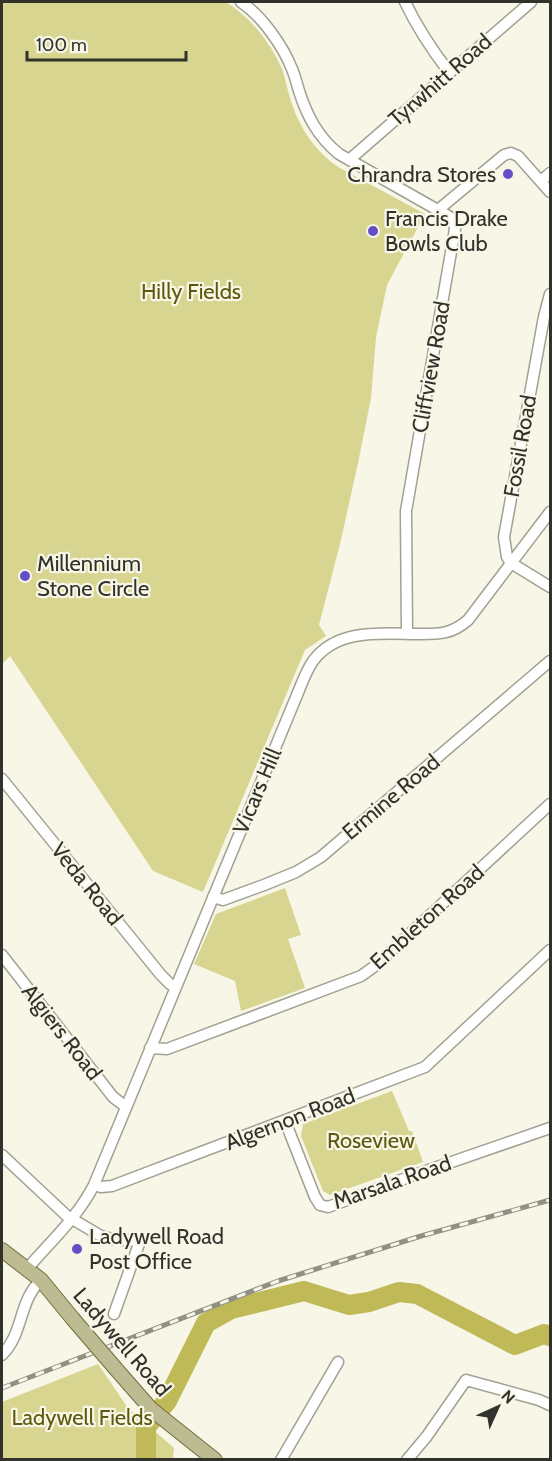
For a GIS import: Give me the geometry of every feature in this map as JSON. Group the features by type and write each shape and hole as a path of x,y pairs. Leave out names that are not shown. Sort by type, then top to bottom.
{"main road":[{"name":"Ladywell Road","path":"2,1250 41,1280 143,1402 215,1460"}],"street":[{"name":"Cliffview Road","path":"241,2 265,25 282,48 292,69 305,110 316,130 329,146 349,160 450,217 454,223 455,229 406,511 407,634"},
{"path":"405,2 414,21 449,72"},
{"name":"Tyrwhitt Road","path":"349,160 531,2"},
{"path":"438,210 504,155 510,153 518,156 550,192"},
{"path":"541,181 550,173"},
{"name":"Fossil Road","path":"511,563 507,557 504,537 550,294"},
{"name":"Vicars Hill","path":"94,1185 312,662 336,642 351,636 437,634 459,627 468,620 550,512"},
{"path":"511,563 550,587"},
{"name":"Ermine Road","path":"213,897 223,900 296,872 321,857 550,661"},
{"name":"Veda Road","path":"2,778 161,975 175,987"},
{"name":"Embleton Road","path":"150,1048 167,1049 361,976 375,966 550,804"},
{"name":"Algernon Road","path":"94,1185 112,1186 425,1067 550,950"},
{"name":"Algiers Road","path":"2,955 113,1097 126,1107"},
{"name":"Marsala Road","path":"285,1121 315,1197 320,1205 328,1207 550,1128"},
{"path":"2,1155 68,1216 101,1236 140,1241 114,1314"},
{"path":"27,1269 82,1207 94,1185"},
{"path":"2,1355 16,1334 30,1292 41,1280"},
{"path":"281,1460 338,1362"},
{"path":"407,1460 427,1436 466,1380 550,1405"}],"green space":[{"name":"Hilly Fields","path":"2,2 226,2 259,31 272,50 282,69 294,111 310,139 323,155 340,168 425,214 387,285 376,337 371,398 358,463 319,625 326,636 305,650 203,892 153,871 10,656 2,664"},
{"path":"285,888 301,935 288,939 305,988 241,1011 235,981 194,964 216,914"},
{"name":"Roseview","path":"392,1091 409,1131 412,1131 423,1162 330,1195 323,1191 301,1136 303,1124"},
{"name":"Ladywell Fields","path":"98,1364 128,1408 174,1448 173,1459 2,1459 2,1402"}],"waterway":[{"path":"146,1460 146,1427 167,1401 206,1323 231,1309 304,1291 349,1305 369,1302 399,1292 417,1294 515,1345 544,1334 550,1336"}],"railway":[{"path":"2,1388 278,1281 421,1236 550,1200"}],"place":[{"name":"Chrandra Stores","path":"508,174"},
{"name":"Francis Drake Bowls Club","path":"373,231"},
{"name":"Millennium Stone Circle","path":"25,576"},
{"name":"Ladywell Road Post Office","path":"77,1249"}]}
